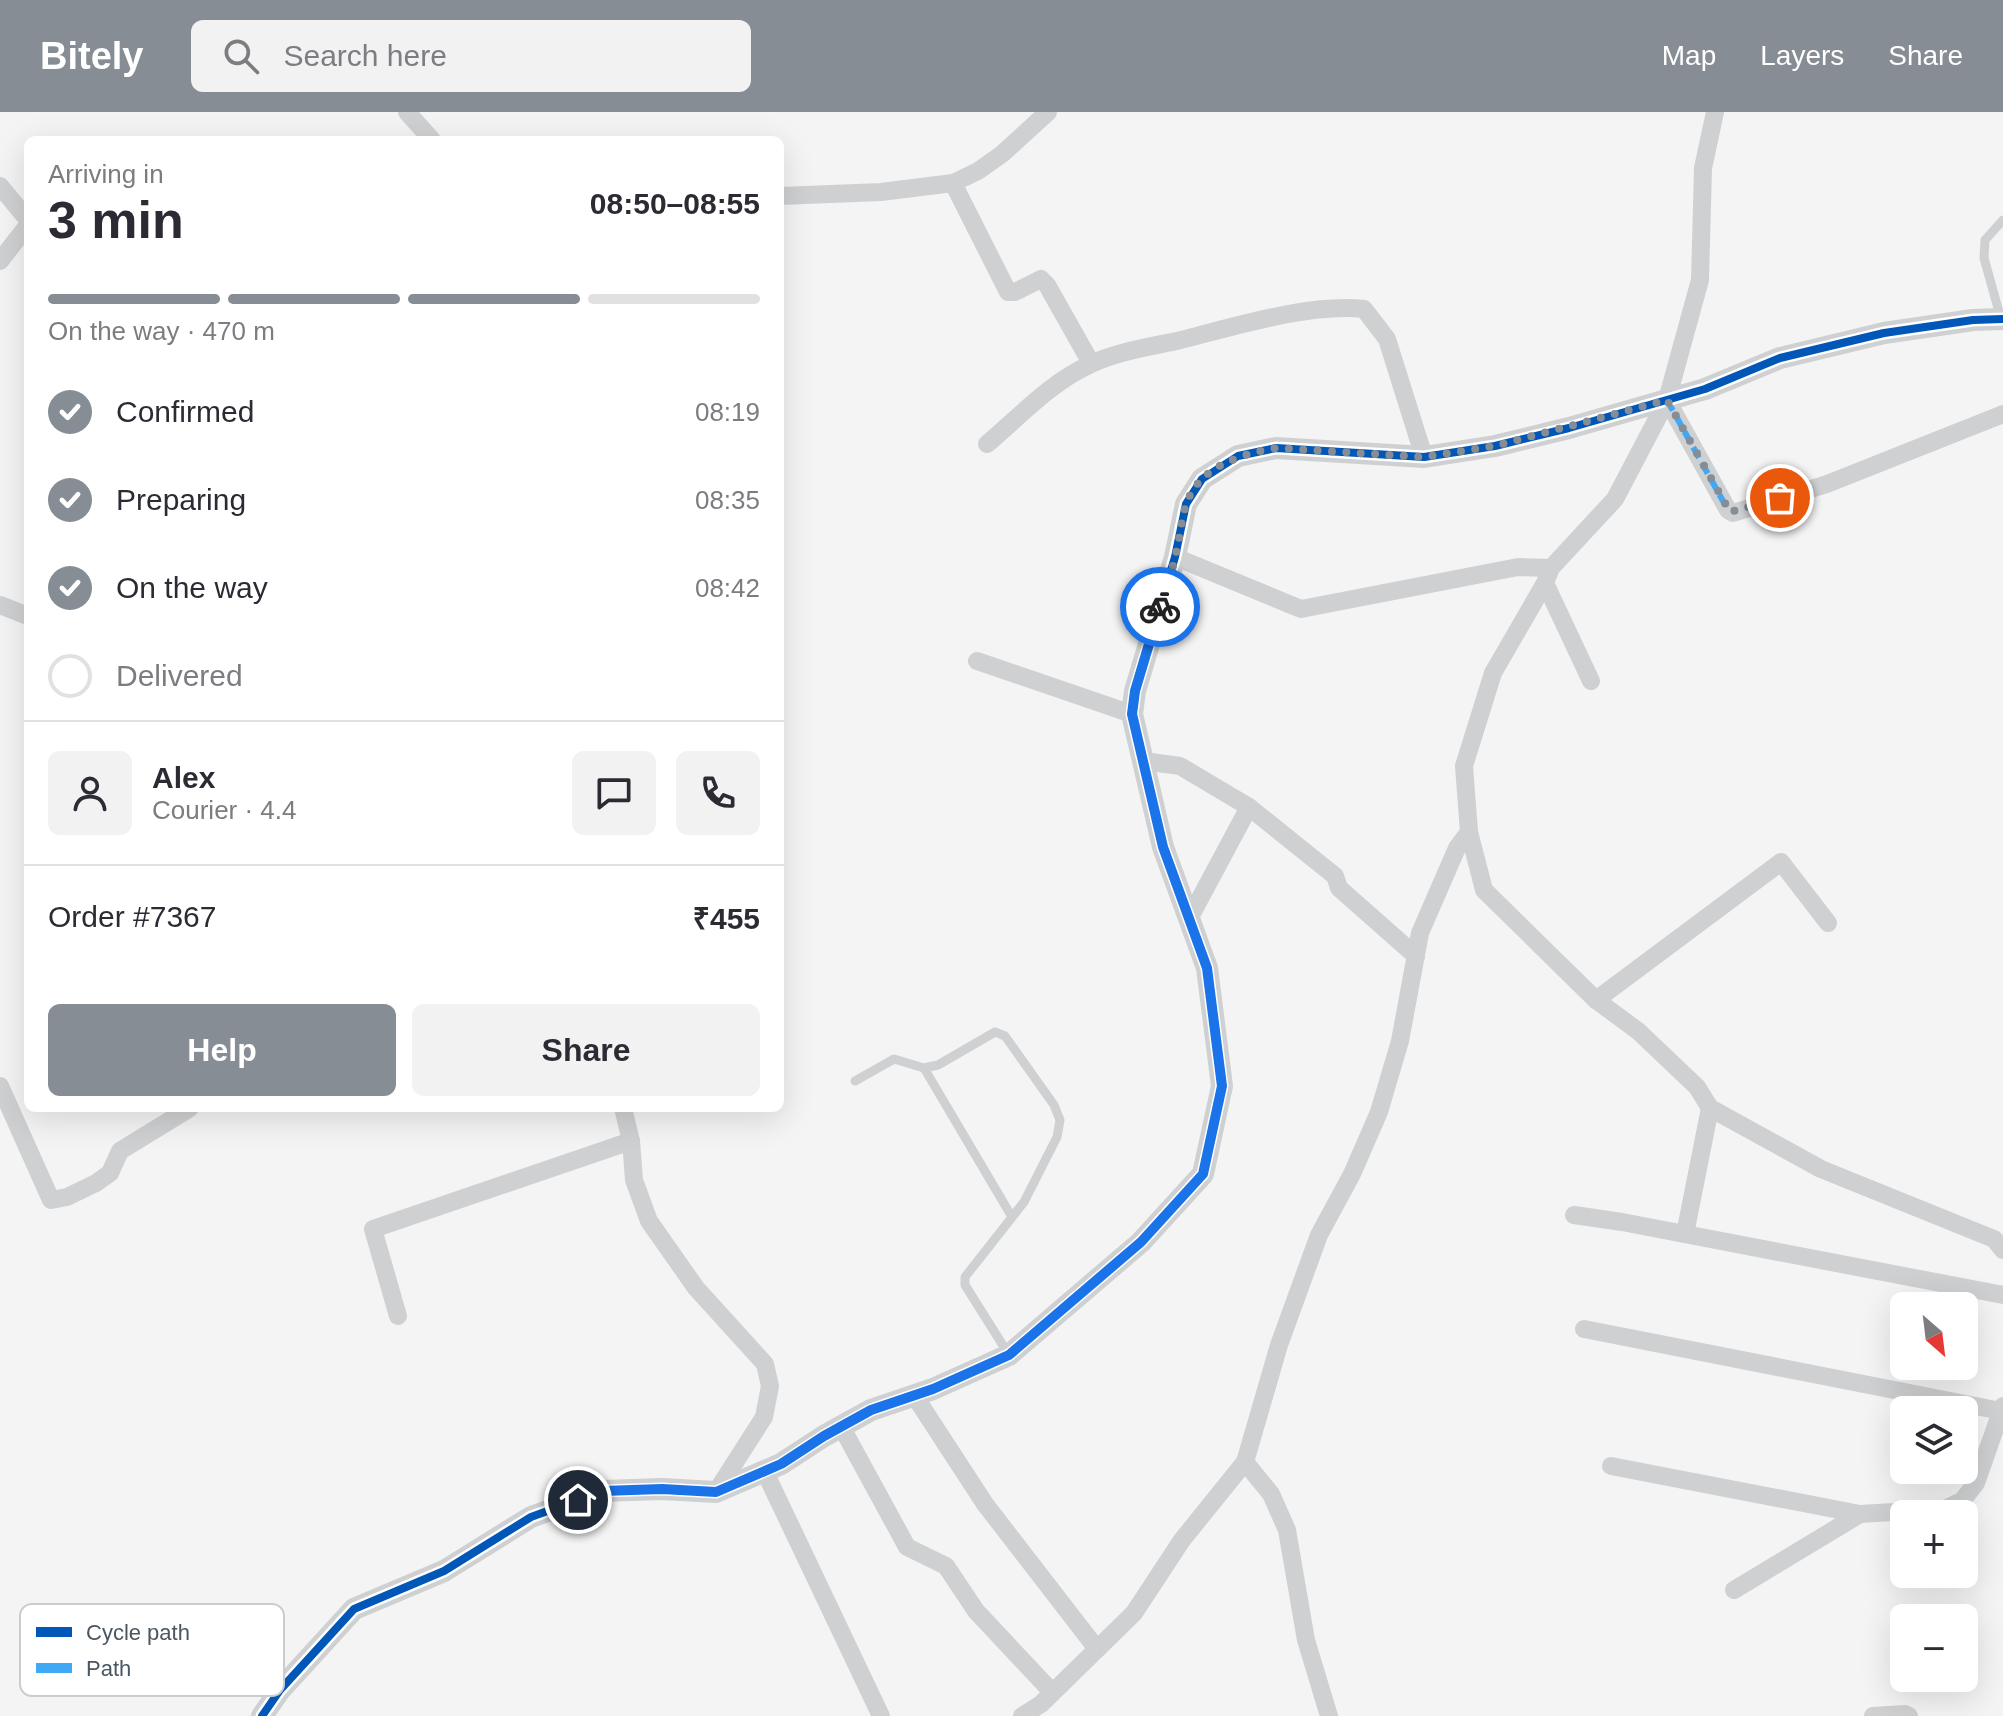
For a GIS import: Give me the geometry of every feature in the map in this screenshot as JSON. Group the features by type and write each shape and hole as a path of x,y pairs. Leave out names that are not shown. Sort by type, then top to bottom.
{"street":[{"path":"407,112 428,136"},
{"path":"784,196 881,192 953,183 978,171 1002,154 1048,112"},
{"path":"1715,112 1703,168 1700,280 1667,400 1615,499 1548,575 1493,673 1464,766 1469,832 1484,890 1596,1000 1658,1049 1697,1087 1710,1108 1821,1169 1994,1239 2003,1250"},
{"path":"953,183 1008,292 1015,292 1041,279 1091,363"},
{"path":"0,186 24,218"},
{"path":"0,261 24,228"},
{"path":"987,444 1063,379 1091,363 1263,320 1339,306 1364,309 1387,339 1424,457"},
{"path":"284,1686 354,1609 444,1571 531,1517 602,1491 662,1489 716,1492 781,1464 871,1410 1009,1355 1141,1242 1203,1174 1222,1086 1207,968 1163,847 1132,714 1135,691 1175,557 1186,504 1202,479 1238,456 1276,448 1424,457 1495,446 1705,389 1780,358 1884,333 1973,320 2002,319"},
{"path":"1667,400 1728,510 1733,513 1827,484 2003,414"},
{"path":"1175,557 1301,609 1518,567 1548,575"},
{"path":"1548,575 1591,681"},
{"path":"0,605 24,614"},
{"path":"977,661 1132,714"},
{"path":"1143,761 1180,766 1249,807 1335,876 1339,888 1416,956"},
{"path":"1189,919 1249,807"},
{"path":"1022,1716 1052,1692 1134,1613 1182,1540 1245,1462 1279,1345 1319,1235 1352,1174 1379,1112 1400,1041 1420,933 1457,848 1469,832"},
{"path":"1596,1000 1781,862 1828,923"},
{"path":"0,1086 51,1200 67,1197 96,1183 110,1173 120,1151 183,1112"},
{"path":"1685,1234 1710,1108"},
{"path":"624,1112 631,1141 634,1180 649,1221 696,1288 765,1364 770,1386 764,1417 716,1492"},
{"path":"398,1316 373,1229 631,1141"},
{"path":"1574,1215 2003,1295"},
{"path":"1584,1329 2002,1409 1976,1483 1962,1501 1945,1509 1860,1514 1611,1466"},
{"path":"914,1395 985,1504 1097,1649"},
{"path":"841,1426 907,1547 946,1566 976,1611 1052,1692"},
{"path":"1245,1462 1271,1494 1287,1530 1306,1640 1329,1716"},
{"path":"765,1472 881,1716"},
{"path":"1734,1590 1860,1514"},
{"path":"262,1716 276,1696"},
{"path":"1873,1716 1909,1716"}],"lane":[{"path":"2002,319 1984,258 1985,240 2003,220"},
{"path":"855,1081 894,1059 924,1068 938,1065 995,1032 1005,1036 1054,1105 1060,1120 1057,1137 1024,1202 965,1277 965,1285 1009,1355"},
{"path":"924,1068 1012,1217"}],"marked path":[{"path":"1667,400 1728,510"}],"cycle path":[{"path":"284,1686 354,1609 444,1571 531,1517 602,1491 662,1489 716,1492 781,1464 871,1410 933,1389 1009,1355 1141,1242 1203,1174 1222,1086 1207,968 1163,847 1132,714 1135,691 1175,557 1186,504 1202,479 1238,456 1276,448 1424,457 1495,446 1705,389 1780,358 1884,333 1973,320 2003,319"},
{"path":"262,1716 276,1696"}],"way so far":[{"path":"1160,607 1186,504 1192,492 1202,479 1218,467 1238,456 1258,451 1276,448 1424,457 1495,446 1667,400 1730,512 1780,498"}],"route":[{"path":"578,1500 602,1491 662,1489 716,1492 781,1464 846,1422 871,1410 933,1389 1009,1355 1141,1242 1203,1174 1222,1086 1207,968 1163,847 1132,714 1135,691 1160,607"}]}
